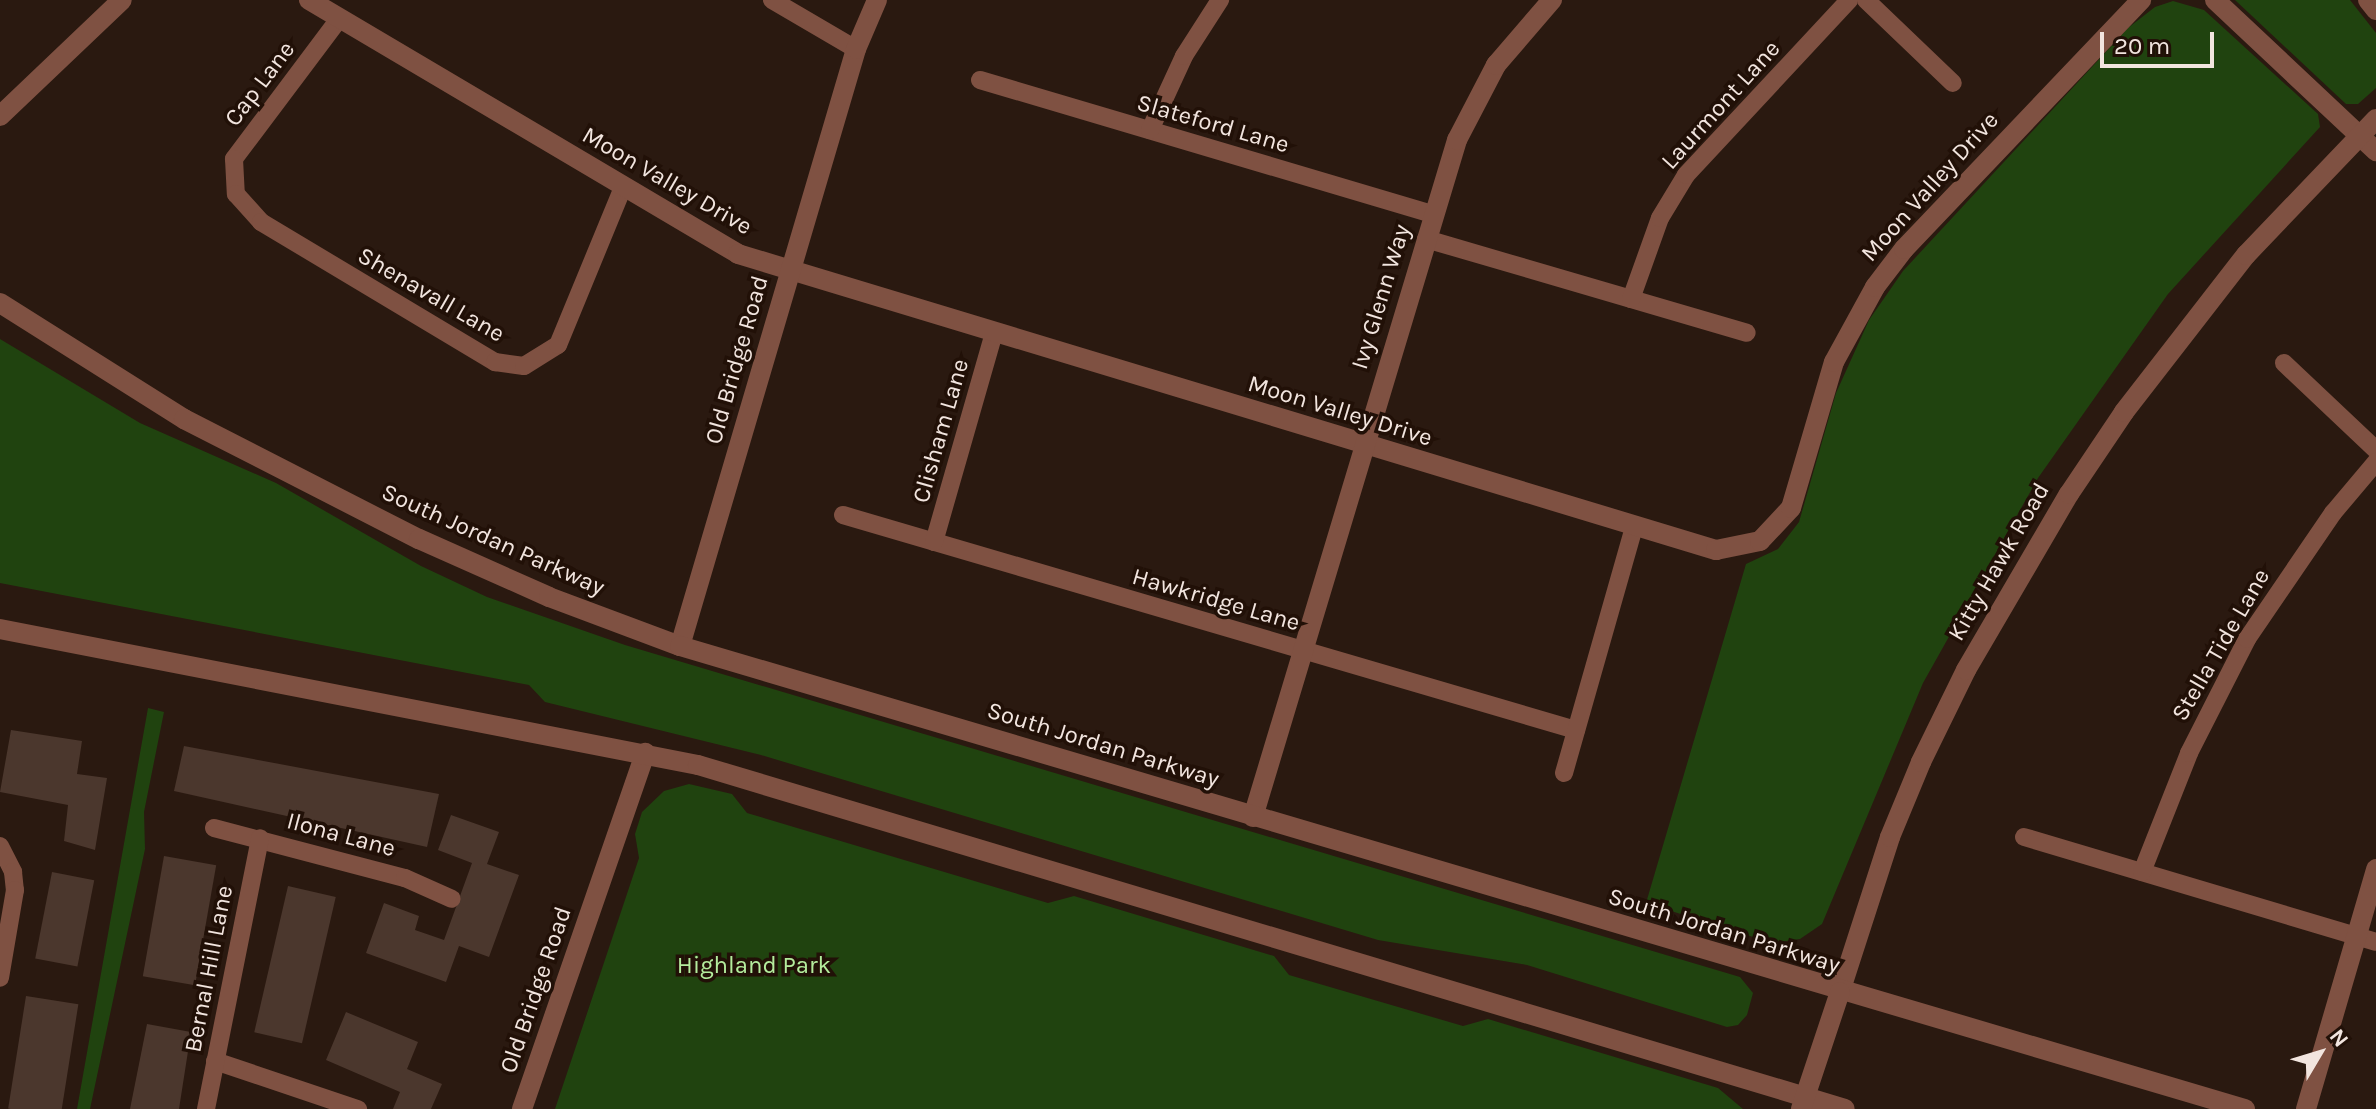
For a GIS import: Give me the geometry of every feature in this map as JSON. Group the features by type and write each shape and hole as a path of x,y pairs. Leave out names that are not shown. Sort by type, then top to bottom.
{"street":[{"path":"0,116 122,0"},
{"name":"Moon Valley Drive","path":"309,0 738,254 1716,550 1746,546 1772,532 1791,508 1834,362 1875,287 1904,249 2141,0"},
{"name":"Old Bridge Road","path":"680,646 856,49 877,0"},
{"name":"Ivy Glenn Way","path":"1253,817 1433,214 1474,101 1496,65 1552,0"},
{"path":"2215,0 2376,151"},
{"path":"2368,0 2376,10"},
{"name":"Kitty Hawk Road","path":"1803,1103 1890,837 1921,762 2016,581 2092,459 2183,332 2246,255 2376,119"},
{"name":"South Jordan Parkway","path":"0,303 184,419 419,539 549,597 680,646 1840,992 2245,1109"},
{"path":"0,629 645,753 1803,1103 1845,1109"},
{"name":"Old Bridge Road","path":"522,1109 645,753"},
{"path":"2306,1109 2354,935 2376,869"}],"lane":[{"path":"772,0 856,49"},
{"path":"1150,130 1184,56 1220,0"},
{"name":"Laurmont Lane","path":"1631,299 1660,218 1686,175 1849,0"},
{"path":"1866,0 1953,83"},
{"name":"Cap Lane","path":"232,183 234,159 339,19"},
{"name":"Slateford Lane","path":"980,80 1433,214"},
{"name":"Shenavall Lane","path":"232,183 242,205 261,222 509,366 538,361 558,345 623,187"},
{"path":"1426,239 1747,333"},
{"name":"Clisham Lane","path":"934,542 994,333"},
{"path":"2284,363 2376,450"},
{"name":"Stella Tide Lane","path":"2142,872 2189,753 2247,639 2324,526 2376,462"},
{"name":"Hawkridge Lane","path":"843,515 1576,730"},
{"path":"1564,773 1634,527"},
{"name":"Ilona Lane","path":"214,828 405,878 452,899"},
{"path":"2024,837 2376,942"},
{"name":"Bernal Hill Lane","path":"206,1109 260,838"},
{"path":"0,846 13,872 15,890 0,978"},
{"path":"215,1061 358,1109"}],"green space":[{"path":"2235,0 2350,0 2376,33 2376,88 2358,104 2346,104"},
{"path":"2173,1 2204,10 2318,114 2320,127 2168,294 2038,478 1923,683 1822,924 1800,939 1772,943 1646,903 1746,564 1778,549 1799,522 1836,393 1869,320 1903,271 2128,28 2155,7"},
{"path":"0,339 140,423 276,483 421,566 487,597 625,645 1740,977 1753,993 1747,1015 1738,1025 1727,1027 1527,965 1378,940 761,755 545,702 529,685 0,583"},
{"path":"148,708 164,712 144,812 145,849 90,1109 77,1109"},
{"name":"Highland Park","path":"689,784 732,794 747,813 1048,903 1074,896 1274,956 1289,975 1463,1026 1488,1019 1718,1088 1743,1109 555,1109 639,858 635,834 642,812 664,791"}],"building":[{"path":"11,730 82,741 77,774 107,778 95,850 64,841 68,805 0,792"},
{"path":"184,746 439,794 427,847 174,791"},
{"path":"451,815 499,832 487,864 519,875 489,957 459,946 446,982 366,953 384,903 419,916 415,930 444,940 472,863 438,850"},
{"path":"164,856 216,865 195,985 143,976"},
{"path":"52,872 94,880 77,967 35,958"},
{"path":"288,886 336,897 302,1043 254,1032"},
{"path":"26,996 78,1004 62,1109 8,1109"},
{"path":"346,1012 418,1042 407,1069 442,1084 431,1109 393,1109 400,1092 326,1060"},
{"path":"147,1024 191,1032 179,1109 130,1109"}]}
